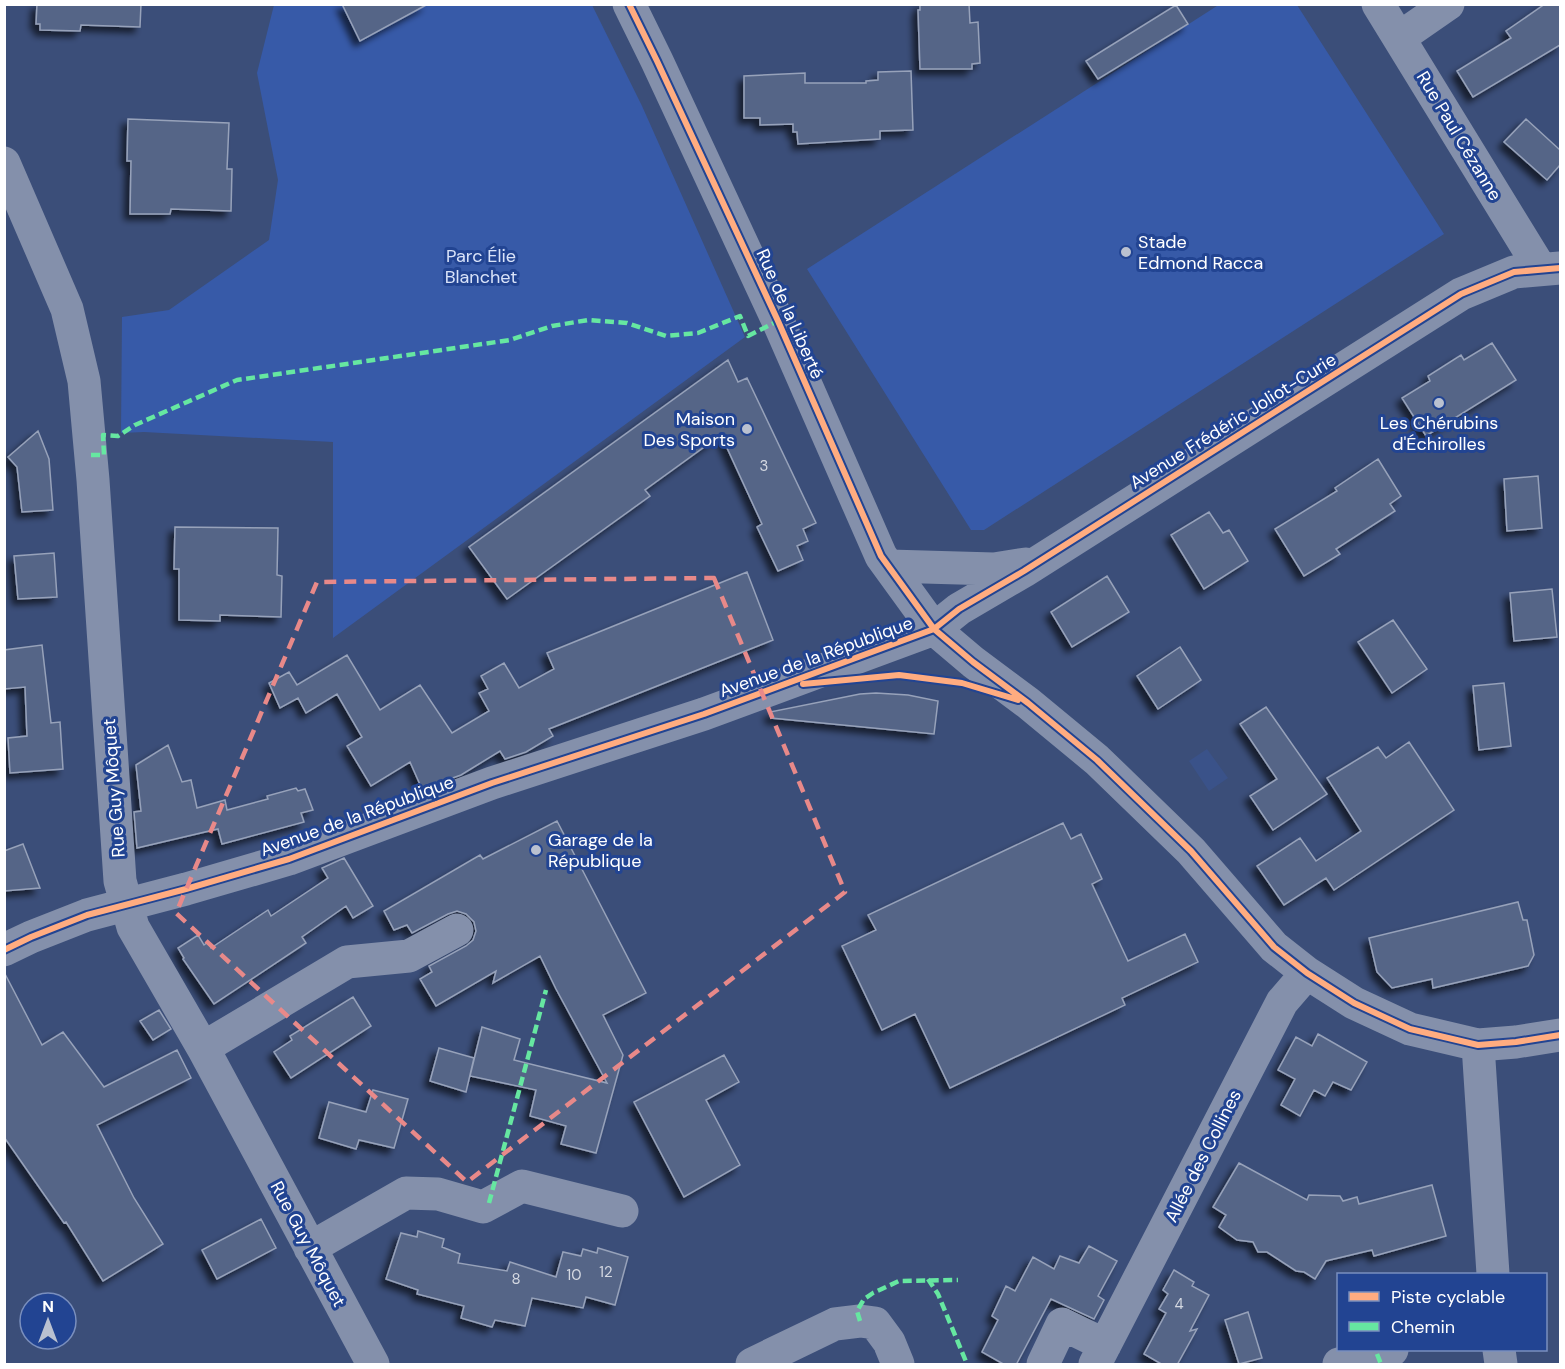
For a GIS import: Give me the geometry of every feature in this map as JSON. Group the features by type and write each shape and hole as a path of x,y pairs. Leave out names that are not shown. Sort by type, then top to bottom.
{"street":[{"name":"Rue de la Liberté","path":"629,4 778,321 881,556 934,629"},
{"name":"Rue Paul Cézanne","path":"1378,4 1550,268"},
{"path":"1399,39 1448,4"},
{"name":"Rue Guy Môquet","path":"4,164 67,309 84,381 93,480 120,881 126,905 133,927 203,1048 373,1365"},
{"name":"Avenue Frédéric Joliot-Curie","path":"934,629 959,609 1036,563 1461,294 1514,272 1550,268"},
{"name":"Avenue Frédéric Joliot-Curie","path":"889,566 994,569 1036,563"},
{"name":"Avenue de la République","path":"4,950 87,915 289,859 492,783 704,714 934,629 1098,760 1191,851 1274,947 1307,973 1354,1003 1410,1029 1478,1045 1560,1035"},
{"path":"203,1048 346,962 409,956 457,930"},
{"name":"Allée des Collines","path":"1043,1365 1062,1324 1100,1355 1282,1002 1307,973"},
{"path":"1478,1045 1493,1273"},
{"path":"310,1248 406,1192 438,1194 483,1207 522,1186 622,1211"},
{"path":"752,1365 835,1324 860,1321 875,1323 889,1342 898,1365"},
{"path":"1339,1365 1388,1351"}],"highlighted area":[{"path":"714,578 845,892 467,1182 176,913 317,582"}],"green space":[{"name":"Stade Edmond Racca","path":"1220,4 1297,5 1444,234 984,530 971,530 807,269"},
{"name":"Parc Élie Blanchet","path":"274,5 592,5 642,106 745,337 333,638 333,442 144,432 121,433 122,317 169,310 269,240 278,180 257,73"}],"shaded area":[{"path":"1207,749 1228,778 1209,791 1189,761"}],"building":[{"path":"37,4 141,4 140,27 81,25 80,31 40,30 40,24 36,24"},
{"path":"342,4 428,4 360,41"},
{"path":"920,4 969,4 970,23 978,22 980,63 972,64 972,69 920,69 918,10 920,10"},
{"path":"1545,4 1560,4 1560,45 1473,97 1457,71 1511,38 1506,31"},
{"path":"1176,5 1188,24 1098,79 1086,61"},
{"path":"911,71 913,130 880,131 880,139 798,144 797,132 793,132 793,124 760,125 760,118 744,118 744,76 805,73 805,83 866,83 866,81 878,80 878,72"},
{"path":"128,119 229,123 227,169 232,169 231,211 171,209 170,214 130,214 131,161 127,161"},
{"path":"1526,119 1560,150 1560,165 1547,180 1504,142"},
{"path":"1492,343 1516,380 1426,436 1402,398 1430,381 1428,376 1461,355 1464,360"},
{"path":"728,360 738,382 747,378 816,523 803,529 808,541 797,546 803,560 778,571 757,527 762,524 721,435 645,490 650,496 507,599 469,547"},
{"path":"38,431 49,459 53,510 22,512 17,467 8,457"},
{"path":"1378,459 1401,496 1390,504 1395,511 1336,549 1340,554 1304,576 1275,529 1337,491 1335,488"},
{"path":"1538,476 1542,528 1507,531 1504,479"},
{"path":"1209,512 1223,533 1229,530 1248,561 1204,589 1171,535"},
{"path":"175,527 278,528 277,575 282,576 281,617 220,615 220,621 179,620 179,569 174,569"},
{"path":"54,553 57,597 18,599 14,556"},
{"path":"747,572 773,640 549,729 553,736 526,752 505,759 500,751 461,775 422,789 410,762 371,786 347,746 362,737 337,694 306,713 298,698 280,708 269,683 289,672 297,685 347,655 380,710 420,685 452,733 489,711 479,693 488,689 481,676 504,663 519,688 554,669 547,653"},
{"path":"1107,576 1129,612 1072,647 1051,612"},
{"path":"1552,589 1557,637 1514,641 1510,593"},
{"path":"1393,620 1427,669 1392,693 1358,642"},
{"path":"42,645 51,723 60,722 63,769 10,773 8,738 27,736 25,687 4,689 4,650"},
{"path":"1180,647 1201,680 1158,709 1137,676"},
{"path":"1504,683 1511,746 1479,750 1473,686"},
{"path":"860,694 908,695 938,701 934,734 771,718 770,712"},
{"path":"1266,707 1327,794 1273,830 1250,796 1277,779 1240,724"},
{"path":"1409,742 1454,810 1334,890 1326,878 1284,905 1257,866 1300,838 1316,861 1361,831 1327,778 1378,747 1386,758"},
{"path":"168,745 182,782 191,780 197,808 225,800 227,810 268,799 267,796 296,788 298,791 305,789 313,810 301,813 304,822 222,844 218,829 137,848 134,812 141,811 136,765"},
{"path":"557,821 646,993 603,1015 623,1055 596,1153 561,1144 566,1126 530,1116 536,1090 470,1076 482,1027 520,1039 514,1060 607,1083 540,956 493,983 496,971 436,1006 420,979 432,972 429,966 473,940 476,931 474,922 466,914 457,911 412,933 407,925 394,930 384,911 480,855 483,859"},
{"path":"1063,823 1071,839 1081,834 1102,879 1092,884 1128,961 1185,934 1198,962 1122,998 1125,1005 950,1088 915,1014 882,1030 842,946 876,930 868,915"},
{"path":"23,844 40,888 4,891 4,851"},
{"path":"344,858 373,906 353,918 346,906 302,937 306,943 214,1004 178,948 198,935 204,945 208,942 211,948 268,910 271,916 328,878 322,868"},
{"path":"1518,902 1523,920 1527,920 1534,955 1528,966 1433,988 1432,979 1392,988 1377,972 1369,938"},
{"path":"4,972 42,1045 63,1032 104,1087 177,1050 191,1078 97,1125 134,1198 163,1244 103,1281 66,1222 64,1223 4,1137"},
{"path":"353,997 371,1026 291,1078 274,1052 292,1040 290,1036"},
{"path":"159,1010 171,1029 153,1040 140,1021"},
{"path":"1318,1034 1367,1062 1351,1090 1333,1082 1325,1096 1314,1090 1300,1116 1281,1105 1295,1079 1278,1070 1296,1037 1312,1046"},
{"path":"439,1048 474,1058 466,1092 430,1081"},
{"path":"724,1055 739,1082 706,1100 740,1165 684,1197 634,1102"},
{"path":"373,1090 408,1099 394,1148 359,1140 356,1149 319,1138 329,1102 366,1112"},
{"path":"1239,1163 1307,1200 1309,1195 1340,1196 1343,1201 1357,1197 1359,1204 1432,1185 1446,1236 1374,1256 1372,1250 1326,1261 1315,1279 1304,1272 1296,1271 1267,1252 1258,1252 1253,1242 1237,1240 1219,1227 1226,1215 1213,1207"},
{"path":"261,1219 276,1248 217,1279 202,1250"},
{"path":"418,1231 444,1239 442,1247 460,1254 458,1263 507,1271 510,1262 556,1277 563,1252 581,1256 583,1249 597,1253 598,1248 628,1257 615,1305 586,1297 583,1308 532,1298 525,1326 495,1320 492,1327 461,1318 464,1306 417,1294 418,1290 386,1279 401,1233 417,1237"},
{"path":"1089,1246 1117,1261 1098,1296 1104,1300 1094,1319 1051,1299 1016,1365 1005,1365 982,1352 998,1320 992,1316 1006,1286 1015,1291 1033,1257 1054,1269 1060,1256 1079,1263"},
{"path":"1174,1270 1194,1282 1192,1286 1209,1295 1190,1331 1197,1329 1177,1365 1163,1365 1144,1354 1166,1313 1159,1309 1168,1294 1163,1290"},
{"path":"1248,1312 1262,1358 1239,1364 1225,1320"}],"marked path":[{"path":"91,455 104,455 103,435 118,436 135,425 237,380 510,340 552,326 588,320 627,323 666,336 698,333 740,316 748,336 778,321"},
{"path":"489,1203 546,990"},
{"path":"928,1279 938,1294 967,1364"},
{"path":"860,1321 857,1311 864,1299 899,1281 958,1280"},
{"path":"1377,1354 1381,1364"}],"cycle path":[{"path":"629,4 778,321 881,556 934,629 1097,760 1191,851 1274,947 1307,973 1354,1003 1410,1029 1478,1045 1560,1035"},
{"path":"4,950 87,915 289,859 492,783 704,714 934,629 959,609 1024,571 1461,294 1514,272 1560,268"},
{"path":"803,684 899,675 962,683 1018,700"}],"place":[{"name":"Stade Edmond Racca","path":"1126,252"},
{"name":"Les Chérubins d'Échirolles","path":"1439,403"},
{"name":"Maison Des Sports","path":"747,429"},
{"name":"Garage de la République","path":"536,850"}]}
